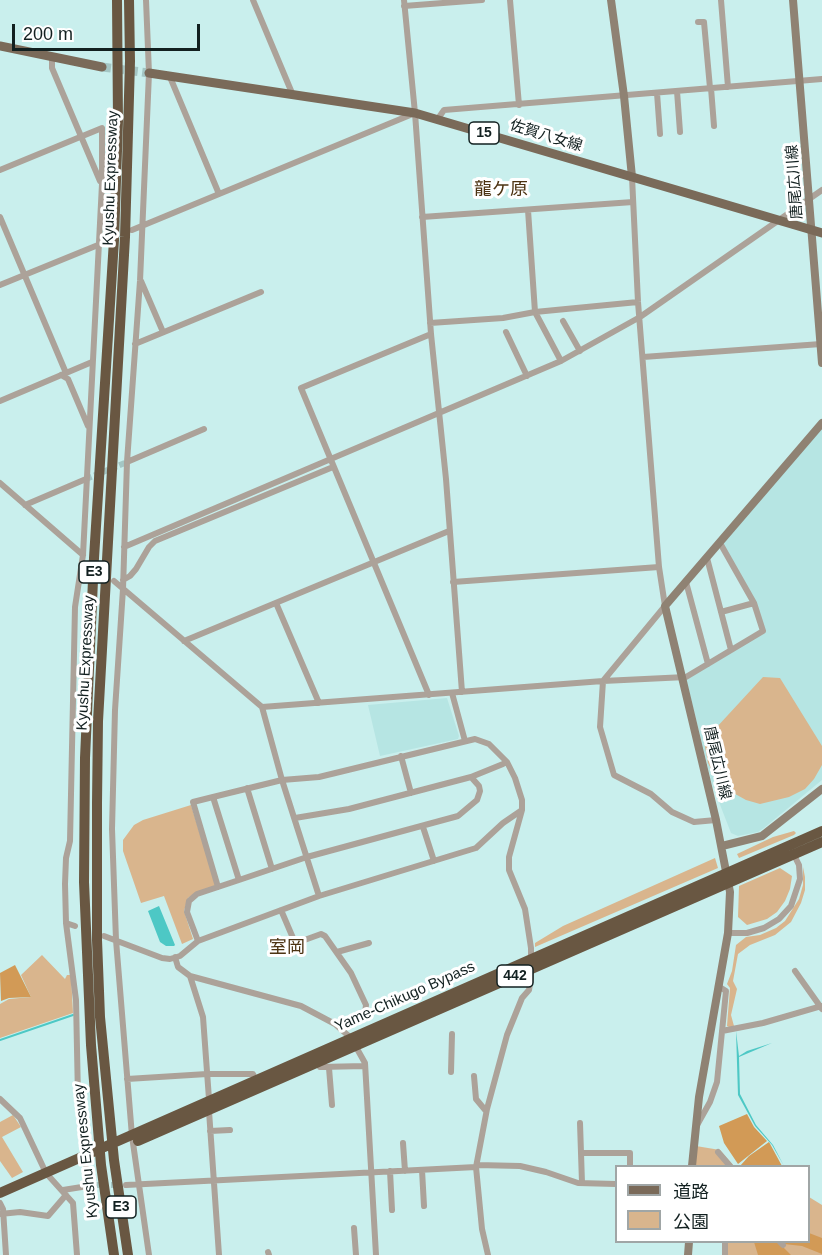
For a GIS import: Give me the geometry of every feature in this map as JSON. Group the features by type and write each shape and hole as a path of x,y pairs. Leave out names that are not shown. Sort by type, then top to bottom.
{"highway":[{"name":"Kyushu Expressway","path":"114,1255 101,1165 91,1045 86,935 85,759 95,546 114,240 118,121 117,0"},
{"name":"Kyushu Expressway","path":"128,1255 114,1160 100,1017 97,940 97,802 98,722 125,237 130,61 129,0"},
{"name":"Yame-Chikugo Bypass","path":"792,850 822,831"},
{"name":"Yame-Chikugo Bypass","path":"0,1202 86,1155 209,1111 353,1042 792,850 822,842"},
{"name":"Yame-Chikugo Bypass","path":"0,1193 49,1175 132,1139 209,1099 255,1079 353,1042"}],"main road":[{"path":"611,0 632,177"},
{"name":"唐尾広川線","path":"793,0 819,302 822,363"},
{"path":"0,46 102,68"},
{"name":"佐賀八女線","path":"149,73 415,113 822,233"},
{"path":"665,606 822,423"},
{"name":"唐尾広川線","path":"665,606 717,820 730,892 728,933 694,1130 692,1165"},
{"path":"722,846 762,836 822,789"}],"street":[{"path":"146,0 149,73 140,281 127,462 123,589 115,710 112,829 116,940 132,1139 149,1255"},
{"path":"253,0 292,93"},
{"path":"462,692 404,3 482,0"},
{"path":"510,0 519,105"},
{"path":"721,0 728,87"},
{"path":"698,22 704,22 714,126"},
{"path":"52,58 52,68 102,184"},
{"path":"170,77 219,194"},
{"path":"437,120 444,110 822,80"},
{"path":"677,91 680,132"},
{"path":"657,93 660,134"},
{"path":"132,230 415,113"},
{"path":"0,170 102,128 102,184 83,555 75,607 70,841 66,858 65,884 66,923 76,1000 78,1098 86,1155"},
{"path":"632,177 638,302 659,567 665,606 603,681 600,727 614,775 651,794 679,816 694,822 717,820"},
{"path":"123,580 136,569 154,541 561,361 640,318 822,190"},
{"path":"422,217 633,202"},
{"path":"528,210 535,312 561,361"},
{"path":"0,217 63,374 68,379 89,429"},
{"path":"0,285 105,239"},
{"path":"140,281 163,333"},
{"path":"135,344 261,292"},
{"path":"430,323 503,318 535,312 638,302"},
{"path":"563,321 580,351"},
{"path":"506,332 526,376"},
{"path":"429,694 301,388 431,334"},
{"path":"643,357 821,345"},
{"path":"0,400 92,362"},
{"path":"127,462 204,429"},
{"path":"124,547 332,463"},
{"path":"26,505 86,479"},
{"path":"0,483 83,555"},
{"path":"184,641 450,531"},
{"path":"262,707 603,681 683,678 763,631 754,603 720,543"},
{"path":"707,558 731,650"},
{"path":"453,582 659,567"},
{"path":"114,581 262,707 282,780 320,896"},
{"path":"687,582 708,664"},
{"path":"276,603 319,703"},
{"path":"721,612 754,603"},
{"path":"452,693 465,741"},
{"path":"218,887 193,802 282,780 319,777 475,739 489,744 507,762 522,800 522,810 509,857 509,870 525,909 531,948 531,978 529,990 522,998 507,1035 486,1111 477,1166 482,1229 488,1255"},
{"path":"401,756 411,793"},
{"path":"295,819 349,809 411,793 471,777 503,764"},
{"path":"198,941 187,912 189,901 197,894 307,857 458,816 480,796 479,786 471,777"},
{"path":"247,788 272,869"},
{"path":"213,797 239,880"},
{"path":"104,936 162,958 175,957 186,952 198,941 281,910 476,848 503,823 522,810"},
{"path":"423,827 434,861"},
{"path":"728,933 747,933 764,928 779,919 791,906 800,879 799,866 792,850"},
{"path":"281,910 293,938 298,943 321,934 351,973 366,1005 365,1012 342,1030"},
{"path":"66,923 75,926"},
{"path":"337,952 369,943"},
{"path":"175,957 178,967 190,976 301,1006 342,1030 353,1042 365,1066 376,1255"},
{"path":"722,1031 763,1023 821,1007 795,971"},
{"path":"190,976 202,1017 209,1099"},
{"path":"694,1130 711,1102 717,1082 726,991 718,986"},
{"path":"451,1072 452,1034"},
{"path":"320,1067 365,1066"},
{"path":"329,1068 332,1105"},
{"path":"127,1079 207,1074 253,1074 255,1079"},
{"path":"474,1076 476,1099 486,1111"},
{"path":"0,1099 20,1118 49,1175 72,1203 77,1255"},
{"path":"209,1111 219,1255"},
{"path":"580,1123 582,1183"},
{"path":"210,1131 230,1130"},
{"path":"403,1143 405,1171"},
{"path":"581,1153 630,1152 630,1165"},
{"path":"718,1152 728,1165"},
{"path":"126,1185 477,1166 520,1166 582,1183 615,1184"},
{"path":"2,1213 20,1212 48,1216 65,1192 90,1186 86,1168"},
{"path":"422,1170 424,1206"},
{"path":"390,1171 392,1210"},
{"path":"0,1202 6,1255"},
{"path":"354,1228 356,1255"}],"shaded area":[{"path":"822,427 822,780 758,832 738,836 731,833 712,784 686,679 765,632 723,544"},
{"path":"447,698 458,739 380,756 368,705"},
{"path":"15,965 31,997 9,998 1,1001 0,973"},
{"path":"747,1114 754,1127 767,1141 738,1164 724,1143 719,1126"},
{"path":"769,1142 781,1165 741,1165 749,1156"},
{"path":"810,1233 822,1238 822,1254 802,1246 784,1244 810,1243"},
{"path":"754,1243 779,1243 791,1255 758,1255"}],"green space":[{"path":"763,677 780,678 822,746 822,765 805,789 789,797 760,804 746,800 728,790 716,778 708,763 704,741"},
{"path":"191,805 216,886 195,893 188,898 184,911 193,939 182,944 164,896 141,903 123,851 123,840 134,825 143,820"},
{"path":"794,831 796,833 794,835 739,858 737,854 773,837"},
{"path":"715,858 718,868 535,947 535,943 563,926"},
{"path":"803,867 805,890 791,922 775,935 750,945 738,954 733,981 737,989 731,1015 734,1026 731,1028 727,1026 730,988 727,984 732,971 736,945 746,937 760,935 785,921 799,899 803,885"},
{"path":"780,868 792,876 785,901 777,912 767,919 747,925 738,917 739,886"},
{"path":"42,955 65,979 67,975 71,975 73,1013 0,1038 0,1004 9,999 31,997 21,975"},
{"path":"13,1115 21,1127 2,1137 23,1172 12,1178 0,1161 0,1122"},
{"path":"696,1146 720,1150 733,1165 695,1165"},
{"path":"810,1198 822,1205 822,1255 723,1255 722,1243 810,1243"}],"water":[{"path":"159,906 174,946 166,946 160,942 148,911"},
{"path":"736,1031 739,1056 772,1043 739,1057 740,1094 756,1125 773,1145 783,1165 772,1145 755,1126 738,1095"}],"waterway":[{"path":"0,1040 73,1015"}],"tunnel":[{"path":"102,67 149,73"},
{"path":"105,239 127,231"},
{"path":"86,479 127,462"},
{"path":"93,1185 119,1185"}],"district":[{"name":"龍ケ原","path":"501,190"},
{"name":"室岡","path":"287,948"}]}
